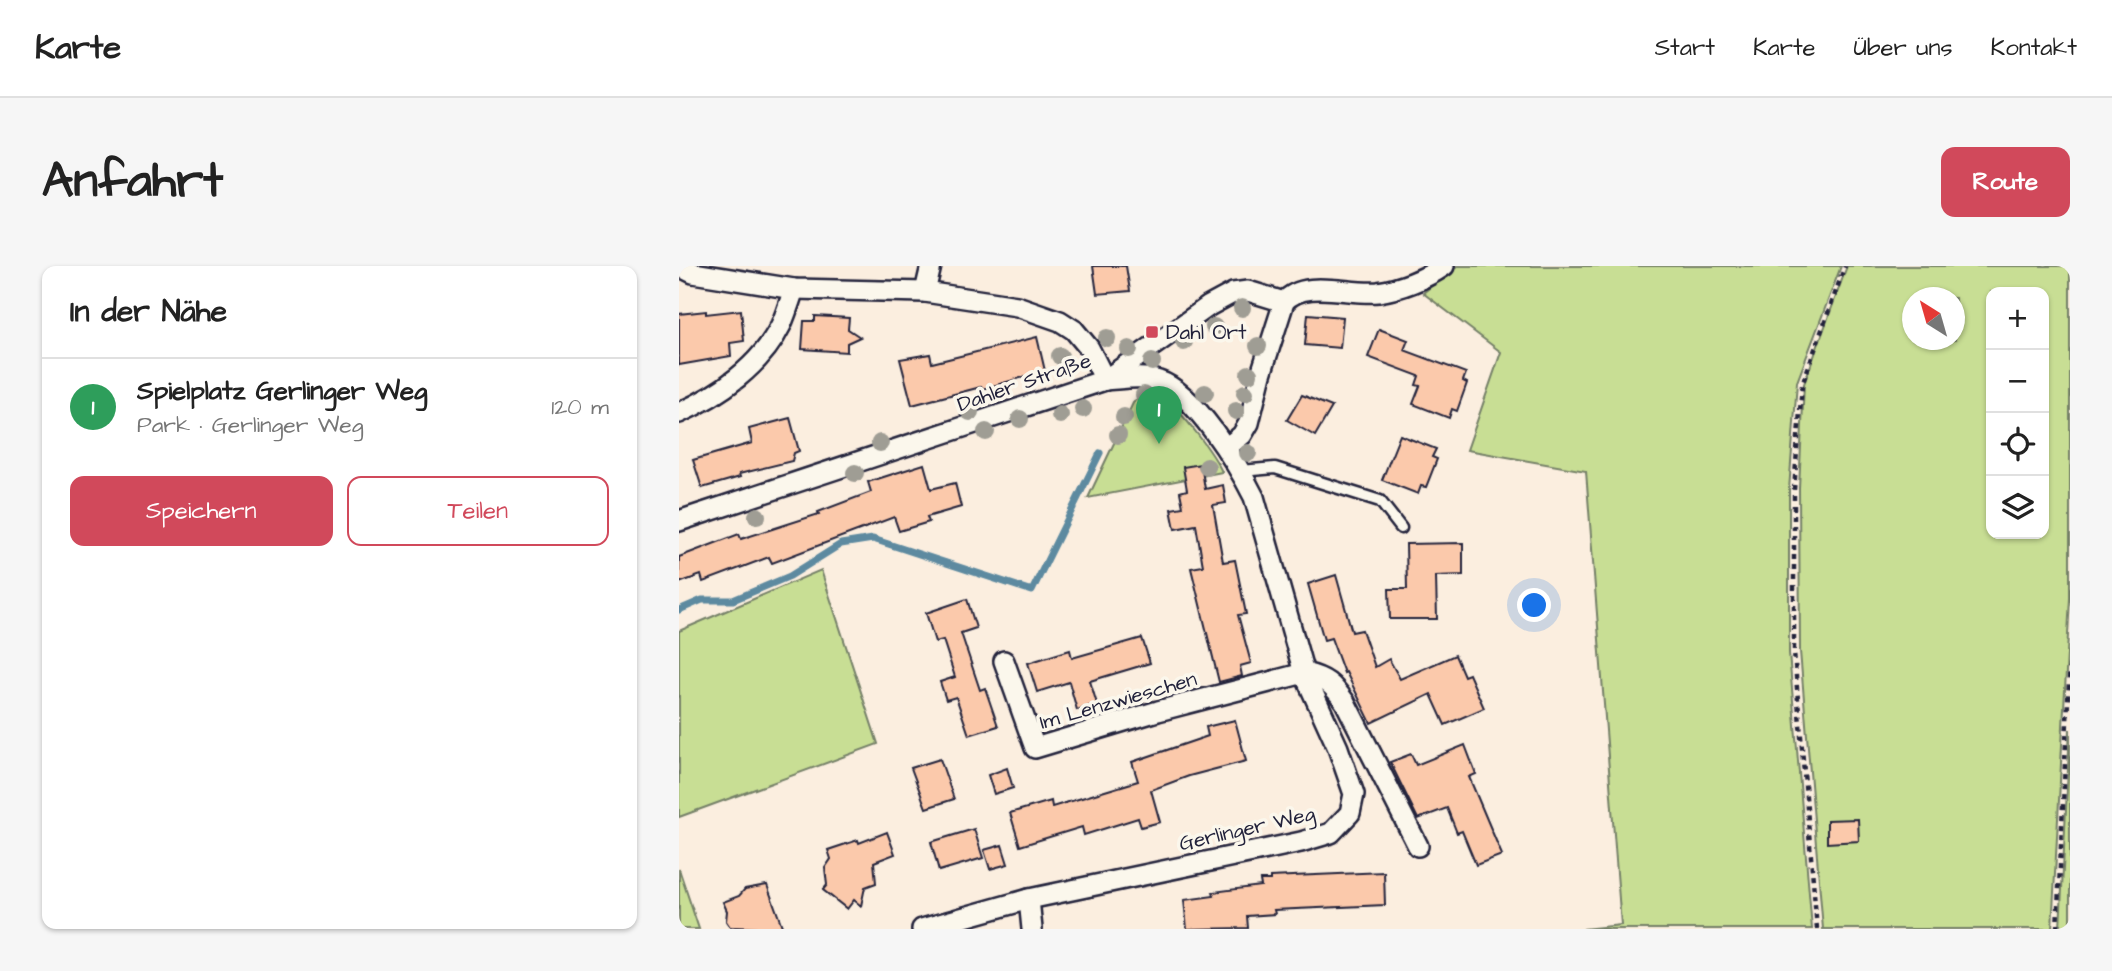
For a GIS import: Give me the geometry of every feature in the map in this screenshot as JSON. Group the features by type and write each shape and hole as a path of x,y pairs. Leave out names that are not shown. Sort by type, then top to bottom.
{"street":[{"path":"679,266 693,273 794,289 925,292 1017,306 1060,321 1074,330 1089,348 1105,380"},
{"path":"925,292 931,266"},
{"path":"1226,448 1242,435 1249,423 1284,302 1290,295 1304,289 1365,292 1395,288 1444,266"},
{"path":"679,413 737,379 762,353 780,326 794,289"},
{"name":"Dahler Straße","path":"679,521 1105,380 1209,306 1233,293 1248,291 1284,302"},
{"name":"Gerlinger Weg","path":"922,929 1029,899 1301,842 1331,833 1350,813 1354,794 1338,748 1304,673 1254,498 1241,471 1193,408 1168,385 1161,381 1139,378 1105,380"},
{"name":"Im Lenzwieschen","path":"1004,661 1035,748 1157,711 1304,673"},
{"path":"1304,673 1322,677 1335,688 1345,702 1418,846"},
{"path":"1029,899 1033,929"}],"lane":[{"path":"1241,471 1275,468 1380,501 1401,528"}],"path":[{"path":"1817,929 1794,652 1794,490 1802,385 1845,266"},
{"path":"2057,929 2070,660"}],"green space":[{"path":"1457,266 1841,266 1797,382 1789,490 1789,653 1812,929 1583,929 1621,925 1586,471 1467,450 1501,352 1423,293"},
{"path":"1847,266 2070,266 2070,598 2052,929 1823,929 1800,651 1799,488 1804,384"},
{"path":"1144,396 1164,400 1180,413 1222,472 1088,498 1134,401"},
{"path":"821,570 878,744 679,817 679,631"},
{"path":"2070,729 2070,929 2060,929"},
{"path":"679,869 699,929 679,929"}],"building":[{"path":"1093,266 1126,266 1130,291 1097,294"},
{"path":"741,310 744,341 730,343 731,356 679,365 679,314"},
{"path":"1308,314 1343,317 1340,348 1305,345"},
{"path":"815,316 849,318 848,329 860,337 847,343 847,352 802,349 804,321 815,321"},
{"path":"1379,329 1408,340 1404,350 1466,373 1463,381 1467,383 1457,411 1452,409 1449,418 1413,404 1420,386 1416,385 1419,376 1368,357"},
{"path":"1037,337 1045,371 912,405 900,359 930,354 932,363"},
{"path":"1302,395 1332,407 1315,436 1287,420"},
{"path":"790,418 799,451 794,453 792,461 739,474 740,477 702,488 693,460 752,443 749,429"},
{"path":"1400,435 1436,449 1432,457 1437,459 1426,487 1421,486 1418,494 1382,480"},
{"path":"924,464 931,489 955,483 961,507 927,517 929,522 899,531 894,517 772,563 769,557 703,582 701,575 679,583 679,557 739,534 741,539 819,514 818,512 871,492 868,482"},
{"path":"1201,464 1205,489 1223,485 1226,503 1213,505 1223,562 1235,560 1246,614 1238,615 1251,663 1240,666 1242,676 1219,682 1191,568 1203,566 1196,525 1175,529 1171,509 1183,507 1180,492 1187,490 1183,467"},
{"path":"1463,543 1463,575 1436,576 1437,619 1390,619 1389,589 1407,589 1406,544"},
{"path":"1336,575 1352,632 1362,630 1375,667 1389,659 1400,679 1455,655 1464,676 1469,674 1484,708 1445,725 1431,694 1371,723 1346,672 1344,673 1331,638 1324,640 1308,584"},
{"path":"967,599 976,628 961,633 980,690 985,688 998,726 969,735 956,697 946,700 940,682 955,677 943,640 935,642 926,613"},
{"path":"1142,638 1150,663 1090,681 1097,704 1077,710 1069,682 1037,692 1028,663 1070,650 1072,658"},
{"path":"1235,720 1246,761 1189,776 1151,790 1160,822 1141,827 1138,818 1084,835 1082,827 1020,846 1010,813 1051,801 1052,807 1138,781 1132,762 1208,736 1206,727"},
{"path":"1465,745 1476,774 1469,777 1502,855 1476,865 1462,831 1457,833 1447,808 1418,819 1390,762 1411,754 1416,765"},
{"path":"940,759 954,799 926,808 911,768"},
{"path":"1007,768 1013,788 994,794 988,775"},
{"path":"1858,819 1859,841 1827,843 1827,820"},
{"path":"974,829 983,858 939,871 931,842"},
{"path":"887,832 895,854 874,862 876,883 865,887 861,906 854,900 847,909 823,890 827,885 825,868 831,859 828,850 858,840 859,843"},
{"path":"1002,845 1008,864 990,869 984,850"},
{"path":"1384,872 1385,905 1274,910 1275,914 1247,916 1248,928 1187,929 1184,900 1214,896 1213,892 1261,886 1260,880 1270,880 1270,877"},
{"path":"767,885 783,929 730,927 726,921 727,911 723,902 739,896 745,889"}],"waterway":[{"path":"679,610 702,600 733,600 790,576 841,544 873,539 1032,591 1100,453"}],"place":[{"name":"Dahl Ort","path":"1152,332"},
{"name":"Spielplatz Gerlinger Weg","path":"1159,444"}]}
